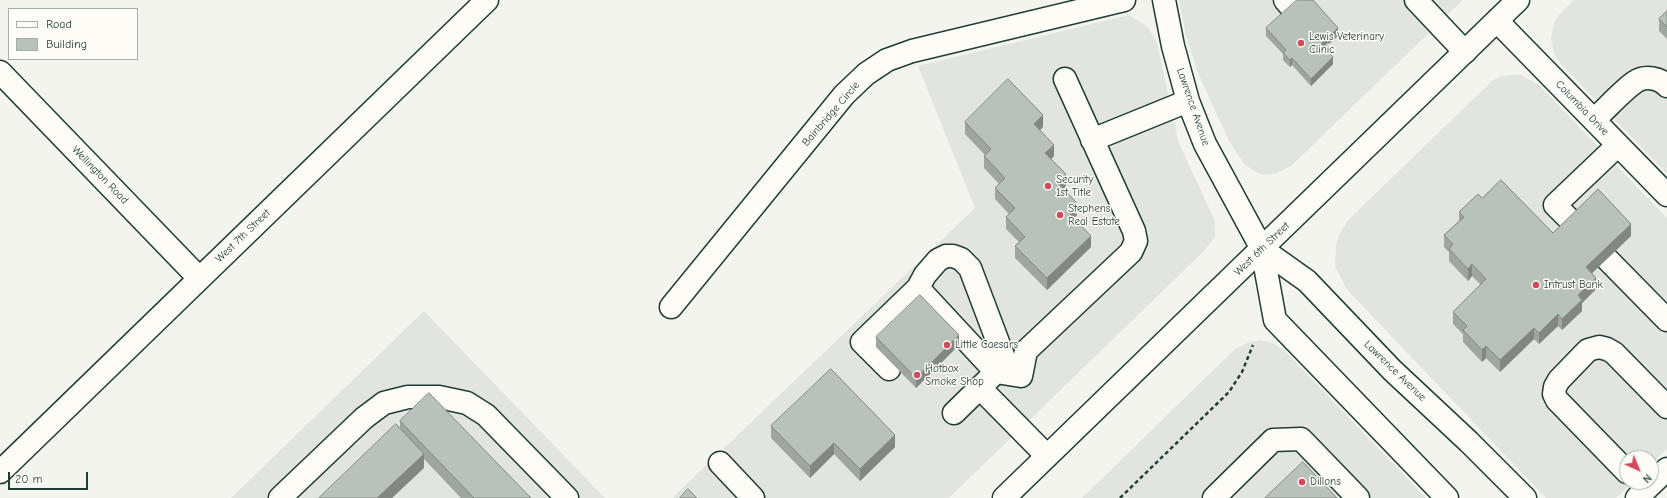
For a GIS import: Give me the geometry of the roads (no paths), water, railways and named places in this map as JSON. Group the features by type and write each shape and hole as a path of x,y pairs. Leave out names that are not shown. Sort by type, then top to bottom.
{"street":[{"name":"West 7th Street","path":"0,472 487,0"},
{"name":"Bainbridge Circle","path":"671,307 844,95 866,74 887,60 912,51 1124,0"},
{"name":"Lawrence Avenue","path":"1164,0 1173,46 1188,101 1205,144 1262,249 1275,320 1447,498"},
{"path":"1416,0 1465,52"},
{"name":"West 6th Street","path":"1004,498 1518,0"},
{"name":"Columbia Drive","path":"1497,21 1667,195"},
{"name":"Wellington Road","path":"0,72 199,278"},
{"path":"1594,120 1636,81 1649,78 1661,80 1667,86"},
{"path":"918,288 1003,373 1021,376 1026,351 1130,252 1136,241 1134,231 1065,80"},
{"path":"1092,140 1188,101"},
{"path":"1574,224 1555,205 1618,145"},
{"name":"Lawrence Avenue","path":"1262,249 1307,281 1392,370 1469,442 1525,498"},
{"path":"889,369 862,342 918,288 925,275 938,260 946,256 953,256 961,259 970,268 1003,373"},
{"path":"1607,258 1667,320"},
{"path":"1619,464 1556,400 1554,394 1558,380 1588,350 1599,347 1608,349 1614,353 1667,407"},
{"path":"954,413 980,388 1003,373"},
{"path":"980,388 1047,456"},
{"path":"280,498 364,418 384,403 408,397 439,396 467,403 486,415 567,498"},
{"path":"1214,498 1273,440 1300,439 1358,498"},
{"path":"720,464 753,498"},
{"path":"1659,475 1667,469"}],"place":[{"name":"Lewis Veterinary Clinic","path":"1301,43"},
{"name":"Security 1st Title","path":"1048,186"},
{"name":"Stephens Real Estate","path":"1060,215"},
{"name":"Intrust Bank","path":"1536,285"},
{"name":"Little Caesars","path":"947,345"},
{"name":"Hotbox Smoke Shop","path":"917,375"},
{"name":"Dillons","path":"1302,482"}]}
